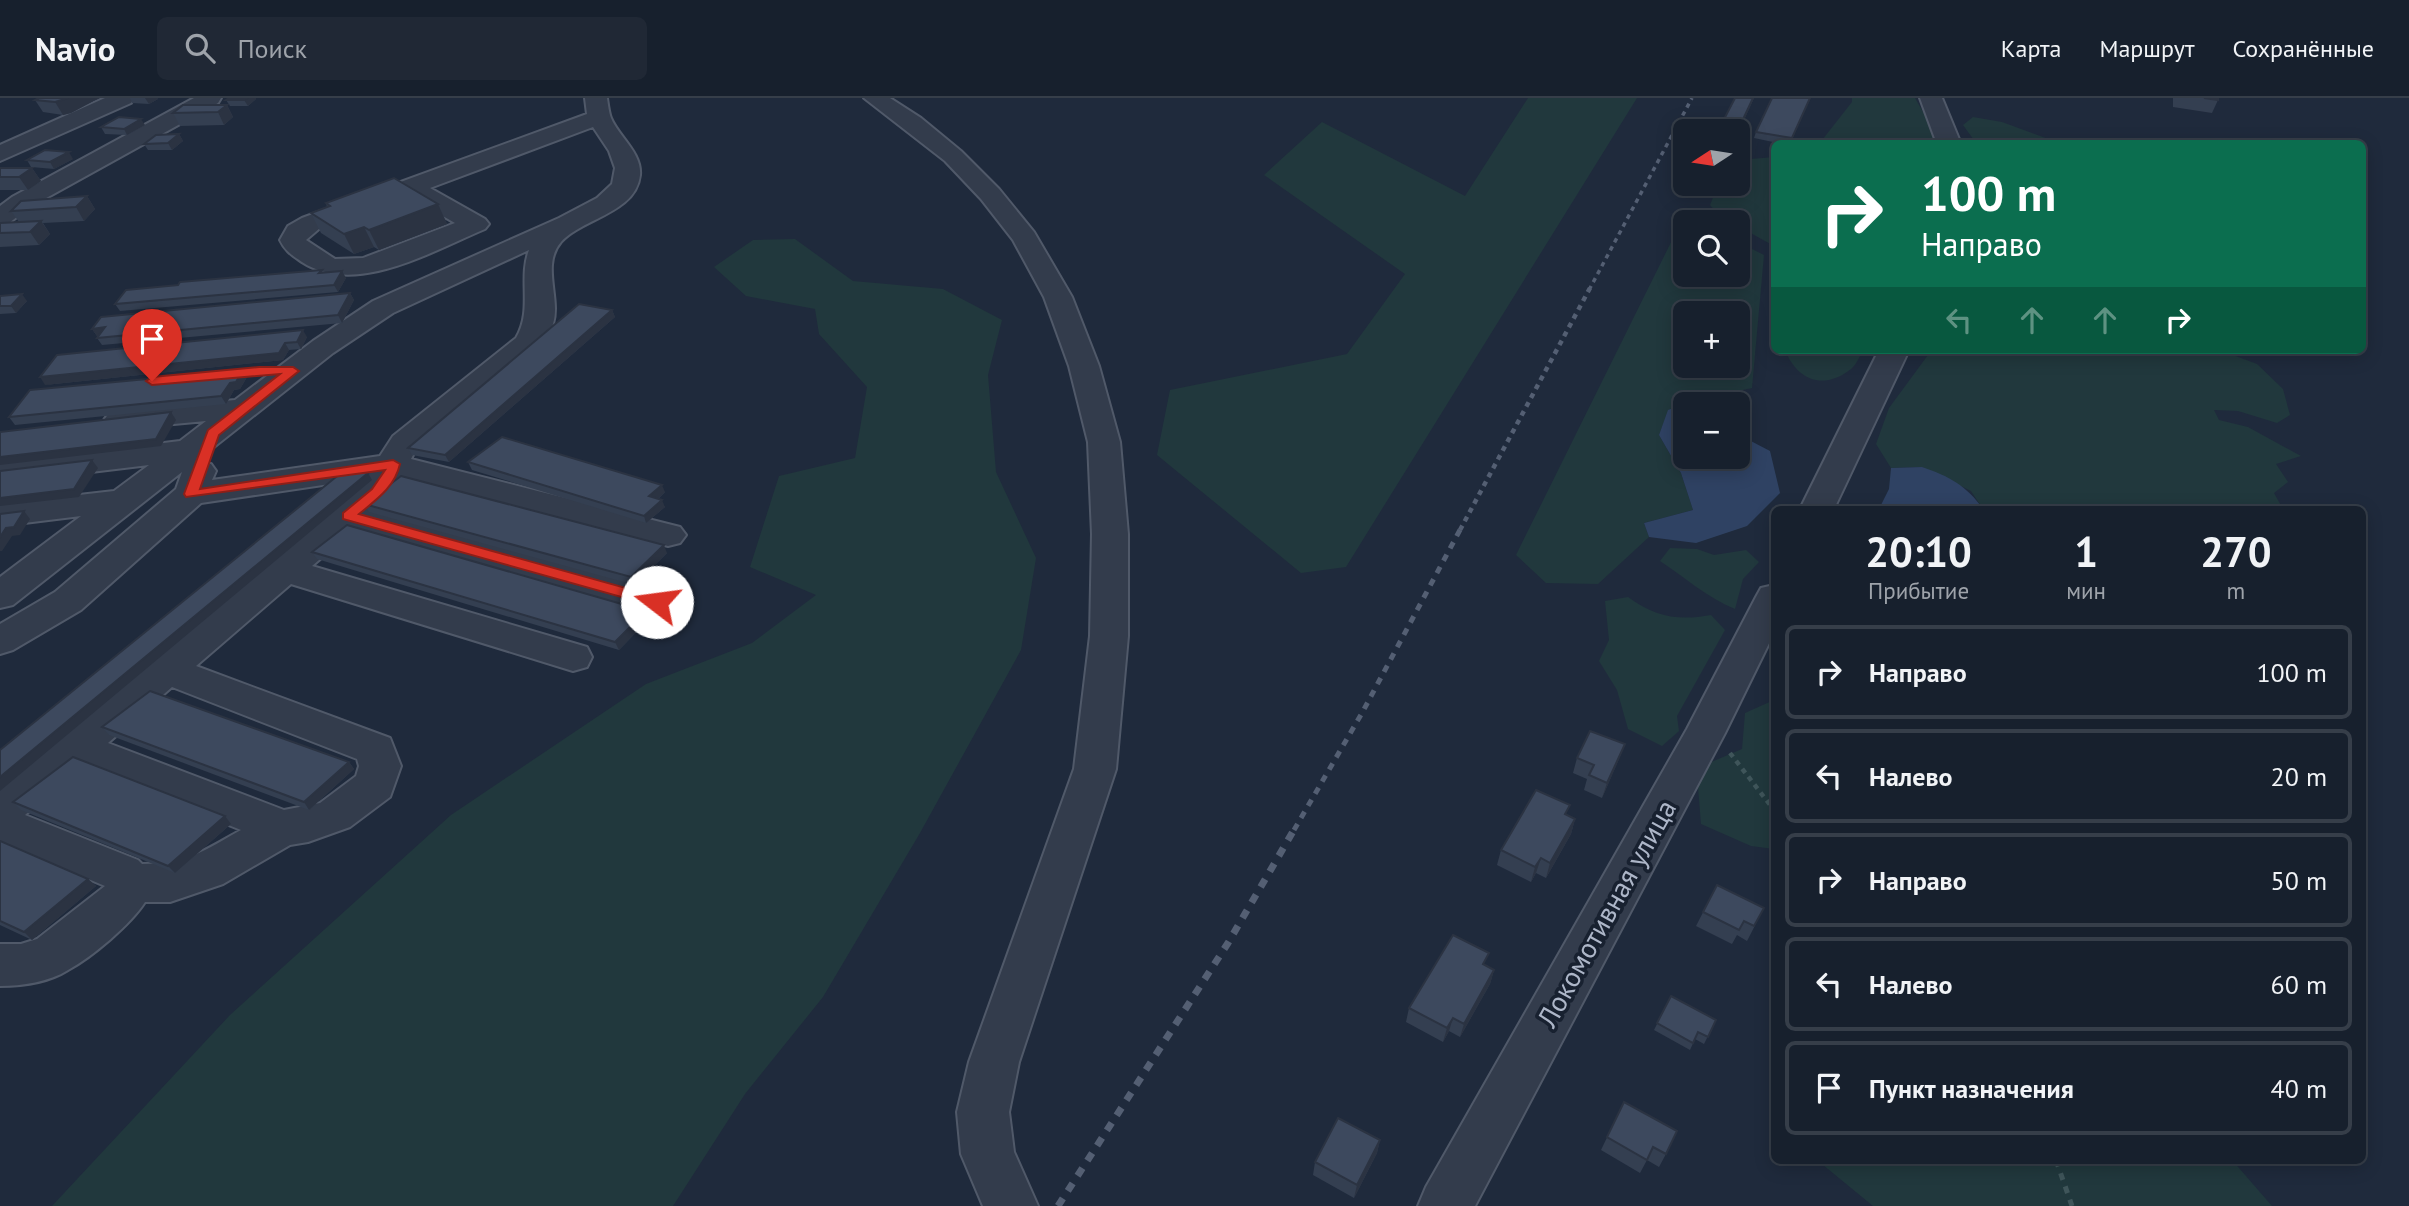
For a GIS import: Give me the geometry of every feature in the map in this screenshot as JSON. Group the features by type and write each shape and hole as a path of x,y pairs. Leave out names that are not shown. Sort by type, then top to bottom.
{"street":[{"path":"0,154 123,98"},
{"path":"0,218 10,201 209,98"},
{"path":"875,98 913,123 953,156 990,194 1025,238 1058,297 1084,366 1104,442 1110,534 1109,636 1096,769 994,1062 983,1112 988,1154 1011,1206"},
{"path":"1931,98 1947,140"},
{"path":"0,596 340,336 383,307 407,295 534,240 604,204 621,191 628,180 628,165 598,108 411,187 311,223 297,232 293,240 296,246 327,266 340,268 366,265 476,224 411,187"},
{"path":"0,811 377,492 391,475 396,455 404,443 527,344 537,326 540,313 538,263 542,248 572,220"},
{"path":"347,296 407,295"},
{"path":"298,333 340,336"},
{"path":"1818,506 1892,354"},
{"path":"246,372 293,371"},
{"path":"87,424 246,408"},
{"path":"191,494 202,441"},
{"path":"0,473 202,441"},
{"path":"0,641 68,601 191,494 393,464 668,536"},
{"path":"0,515 126,500"},
{"path":"348,516 657,602"},
{"path":"0,562 52,556"},
{"path":"285,570 573,657"},
{"name":"Локомотивная улица","path":"1445,1206 1706,733 1769,608"},
{"path":"0,823 122,873 132,883 170,883 207,871 282,828 308,825 335,815 375,785 380,766 375,749 166,670"},
{"path":"76,747 282,828"},
{"path":"0,965 21,965 51,956 118,905 132,883"}],"path":[{"path":"1706,733 1721,741 1771,806"},
{"path":"2057,1164 2072,1206"}],"green space":[{"path":"1528,98 1637,98 1346,567 1301,573 1157,455 1170,390 1347,354 1405,274 1264,175 1322,122 1465,196"},
{"path":"1852,98 1915,98 1934,131 1935,140 1822,140 1852,102"},
{"path":"1973,117 2002,122 2051,140 1974,140 1963,125"},
{"path":"1771,157 1771,244 1750,233 1750,210 1714,210 1710,205 1714,196 1750,196 1750,160"},
{"path":"1673,238 1673,287 1750,287 1750,248 1764,255 1752,388 1734,392 1673,392 1673,408 1669,410 1659,435 1673,459 1673,469 1679,469 1681,473 1693,510 1644,523 1649,537 1598,584 1546,583 1516,555"},
{"path":"795,239 853,281 943,289 1002,320 988,375 996,472 1036,558 1021,650 920,833 823,997 745,1094 673,1206 52,1206 230,1015 451,815 646,684 752,643 816,595 750,567 779,476 855,458 867,387 819,334 815,309 746,296 714,267 753,240"},
{"path":"1787,354 1861,354 1851,369 1841,376 1821,381 1804,375"},
{"path":"2230,354 2257,364 2283,389 2290,415 2277,423 2238,411 2214,410 2219,420 2248,427 2301,456 2276,464 2288,482 2274,493 2281,506 1981,506 1971,491 1922,467 1891,468 1876,444 1889,408 1928,355"},
{"path":"1670,548 1697,549 1714,555 1746,550 1759,562 1743,579 1735,609 1705,593 1660,561"},
{"path":"1628,597 1667,616 1688,618 1711,615 1725,630 1677,716 1679,731 1662,746 1628,729 1617,690 1599,661 1609,640 1605,601"},
{"path":"1771,701 1771,849 1751,846 1701,824 1698,787 1709,763 1742,749 1745,713"},
{"path":"1822,1164 2235,1164 2272,1206 1873,1206"}],"water":[{"path":"1673,408 1673,459 1659,435 1668,410"},
{"path":"1750,441 1770,451 1780,493 1747,526 1696,543 1649,537 1644,523 1693,510 1679,469 1750,469"},
{"path":"1922,467 1941,474 1971,494 1981,506 1880,506 1889,489 1891,468"}],"building":[{"path":"68,98 55,102 35,100"},
{"path":"229,98 247,98 226,100"},
{"path":"1735,98 1753,98 1743,119 1724,119"},
{"path":"1772,98 1810,98 1792,138 1756,132"},
{"path":"183,105 227,105 218,112 173,113"},
{"path":"119,117 141,119 124,129 101,127"},
{"path":"179,134 168,143 144,144 156,135"},
{"path":"45,150 69,152 50,162 27,160"},
{"path":"0,168 32,168 19,177 0,177"},
{"path":"394,178 438,204 369,230 364,227 344,234 311,213 330,206 326,203"},
{"path":"87,196 76,207 11,211 21,201"},
{"path":"41,221 30,232 0,233 0,223"},
{"path":"322,270 319,273 342,271 334,285 115,304 126,290 178,285 180,282"},
{"path":"350,293 338,315 97,338 105,327 92,329 101,317"},
{"path":"22,294 11,306 0,306 0,296"},
{"path":"579,304 612,310 445,455 408,448"},
{"path":"303,330 297,342 285,343 279,353 40,377 57,355"},
{"path":"243,370 236,382 230,383 221,396 9,417 30,390"},
{"path":"171,412 156,439 0,457 0,432"},
{"path":"502,437 662,485 649,496 662,500 644,516 468,462"},
{"path":"92,460 74,489 0,498 0,471"},
{"path":"347,468 368,473 0,777 0,750"},
{"path":"401,476 664,545 631,577 364,504"},
{"path":"24,511 14,527 6,528 0,537 0,514"},
{"path":"347,525 646,611 615,642 312,552"},
{"path":"150,691 349,762 304,802 102,727"},
{"path":"1590,731 1625,744 1607,783 1589,775 1594,765 1577,758"},
{"path":"73,757 225,816 168,866 13,802"},
{"path":"1536,790 1570,805 1565,814 1575,819 1550,863 1541,858 1535,867 1501,850"},
{"path":"0,841 88,879 24,932 0,921"},
{"path":"1717,885 1764,908 1754,926 1744,921 1739,930 1703,912"},
{"path":"1453,935 1489,953 1483,964 1494,970 1464,1024 1453,1018 1447,1028 1409,1008"},
{"path":"1671,996 1716,1020 1708,1037 1698,1032 1693,1043 1657,1023"},
{"path":"1624,1102 1677,1131 1666,1154 1653,1147 1647,1160 1607,1137"},
{"path":"1338,1118 1380,1140 1357,1185 1315,1162"}],"railway":[{"path":"1589,290 1692,98"},
{"path":"1460,530 1590,288"},
{"path":"1294,830 1362,713 1461,528"},
{"path":"1058,1206 1228,943 1295,828"}],"route":[{"path":"152,381 259,370 293,371 213,433 191,494 393,464 391,475 377,492 348,516 657,602"}]}
